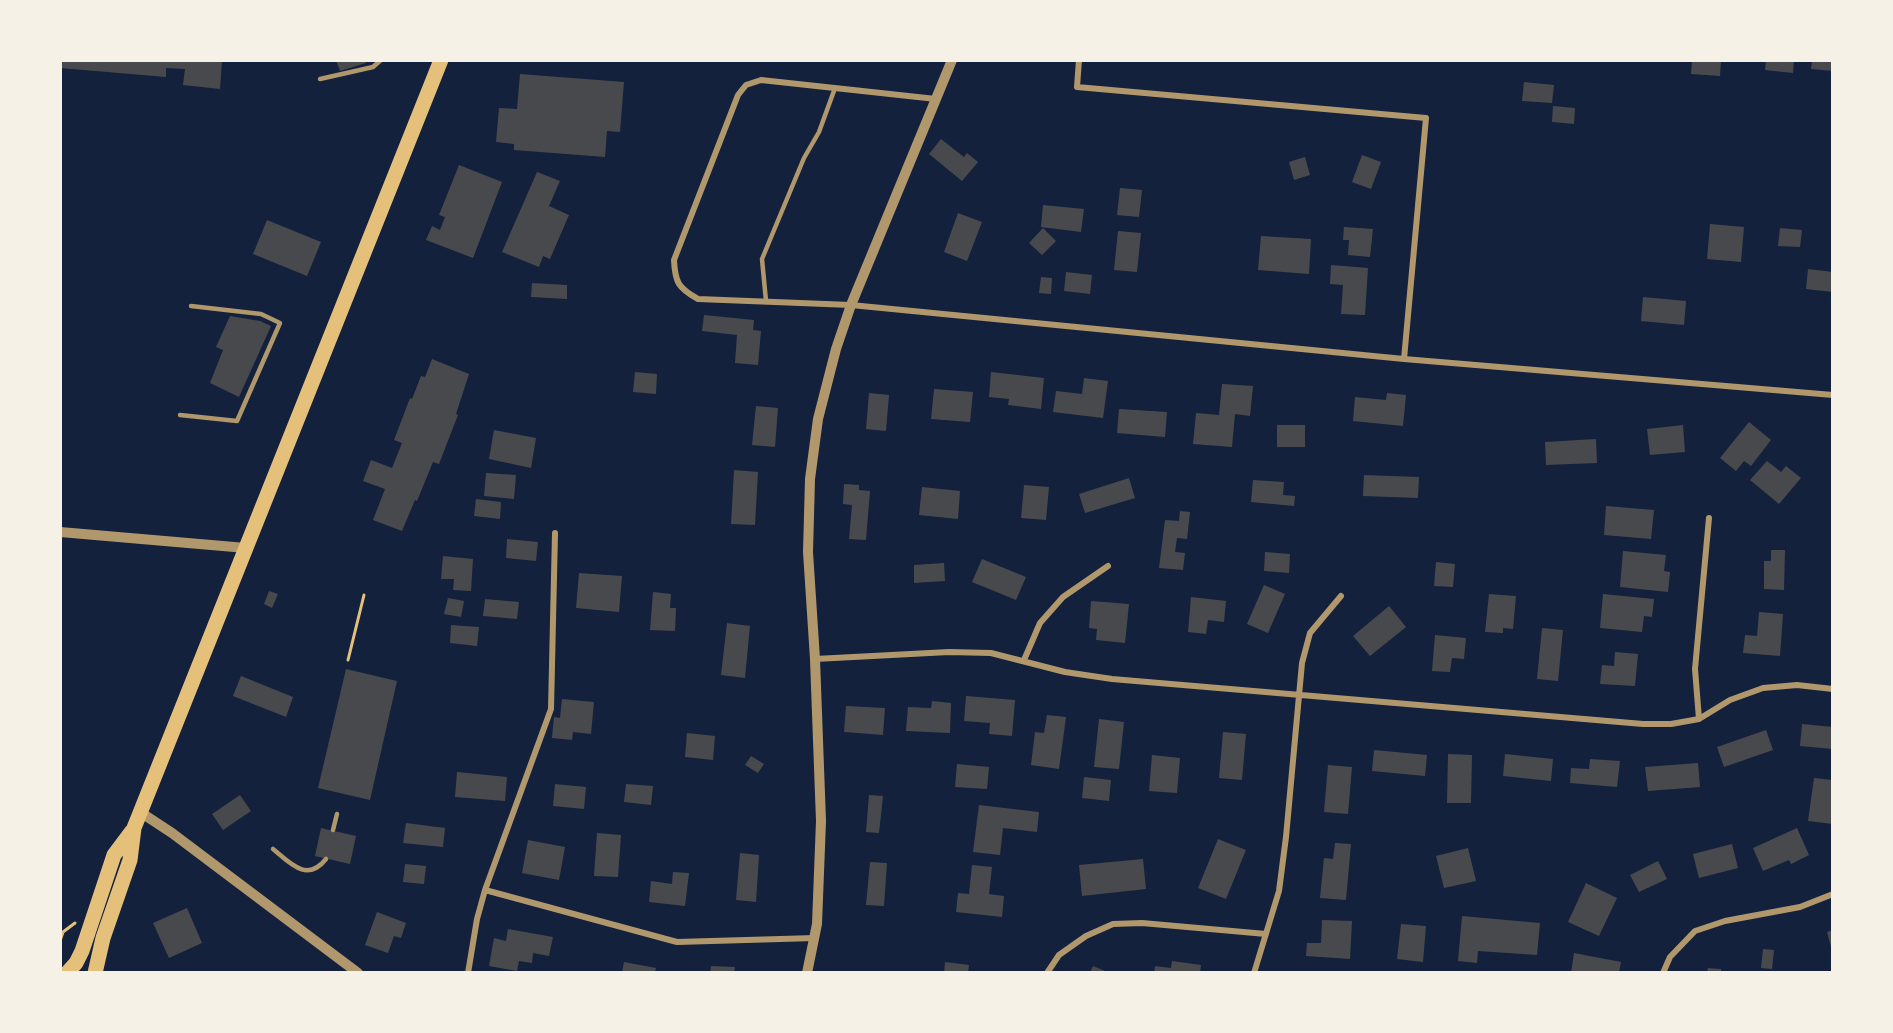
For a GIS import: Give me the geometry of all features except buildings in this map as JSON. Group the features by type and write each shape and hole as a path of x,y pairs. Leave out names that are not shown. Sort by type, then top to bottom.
{"main road":[{"path":"95,973 106,928 130,861 134,828 140,812 441,60"},
{"path":"67,973 76,963 82,951 114,855 134,828"}],"street":[{"path":"807,973 815,938 819,895 821,821 815,659 808,552 810,479 818,419 836,349 851,305 952,60"},
{"path":"1079,60 1077,87 1426,118 1404,359"},
{"path":"936,99 761,80 746,85 738,95 674,260 674,278 683,291 698,298 851,305 1404,359 1833,395"},
{"path":"1699,718 1695,669 1709,518"},
{"path":"60,532 246,548"},
{"path":"468,973 477,920 485,890 551,709 555,533"},
{"path":"1024,660 1040,623 1063,597 1108,566"},
{"path":"1254,973 1279,891 1287,837 1302,663 1310,633 1341,596"},
{"path":"815,659 949,652 991,653 1065,672 1112,679 1643,724 1671,724 1699,718 1730,700 1763,688 1797,685 1833,689"},
{"path":"140,812 358,973"},
{"path":"485,890 677,942 815,938"},
{"path":"1663,973 1670,957 1695,931 1725,921 1800,907 1833,894"},
{"path":"1047,973 1059,955 1086,936 1113,924 1142,923 1266,934"}],"lane":[{"path":"320,80 373,67 381,60"},
{"path":"766,301 762,259 804,158 819,132 835,88"},
{"path":"180,415 237,421 280,323 261,314 191,306"},
{"path":"333,830 337,813"},
{"path":"273,849 297,869 307,871 322,864 326,859"}],"path":[{"path":"348,660 364,595"},
{"path":"60,941 63,932 73,924"}]}
